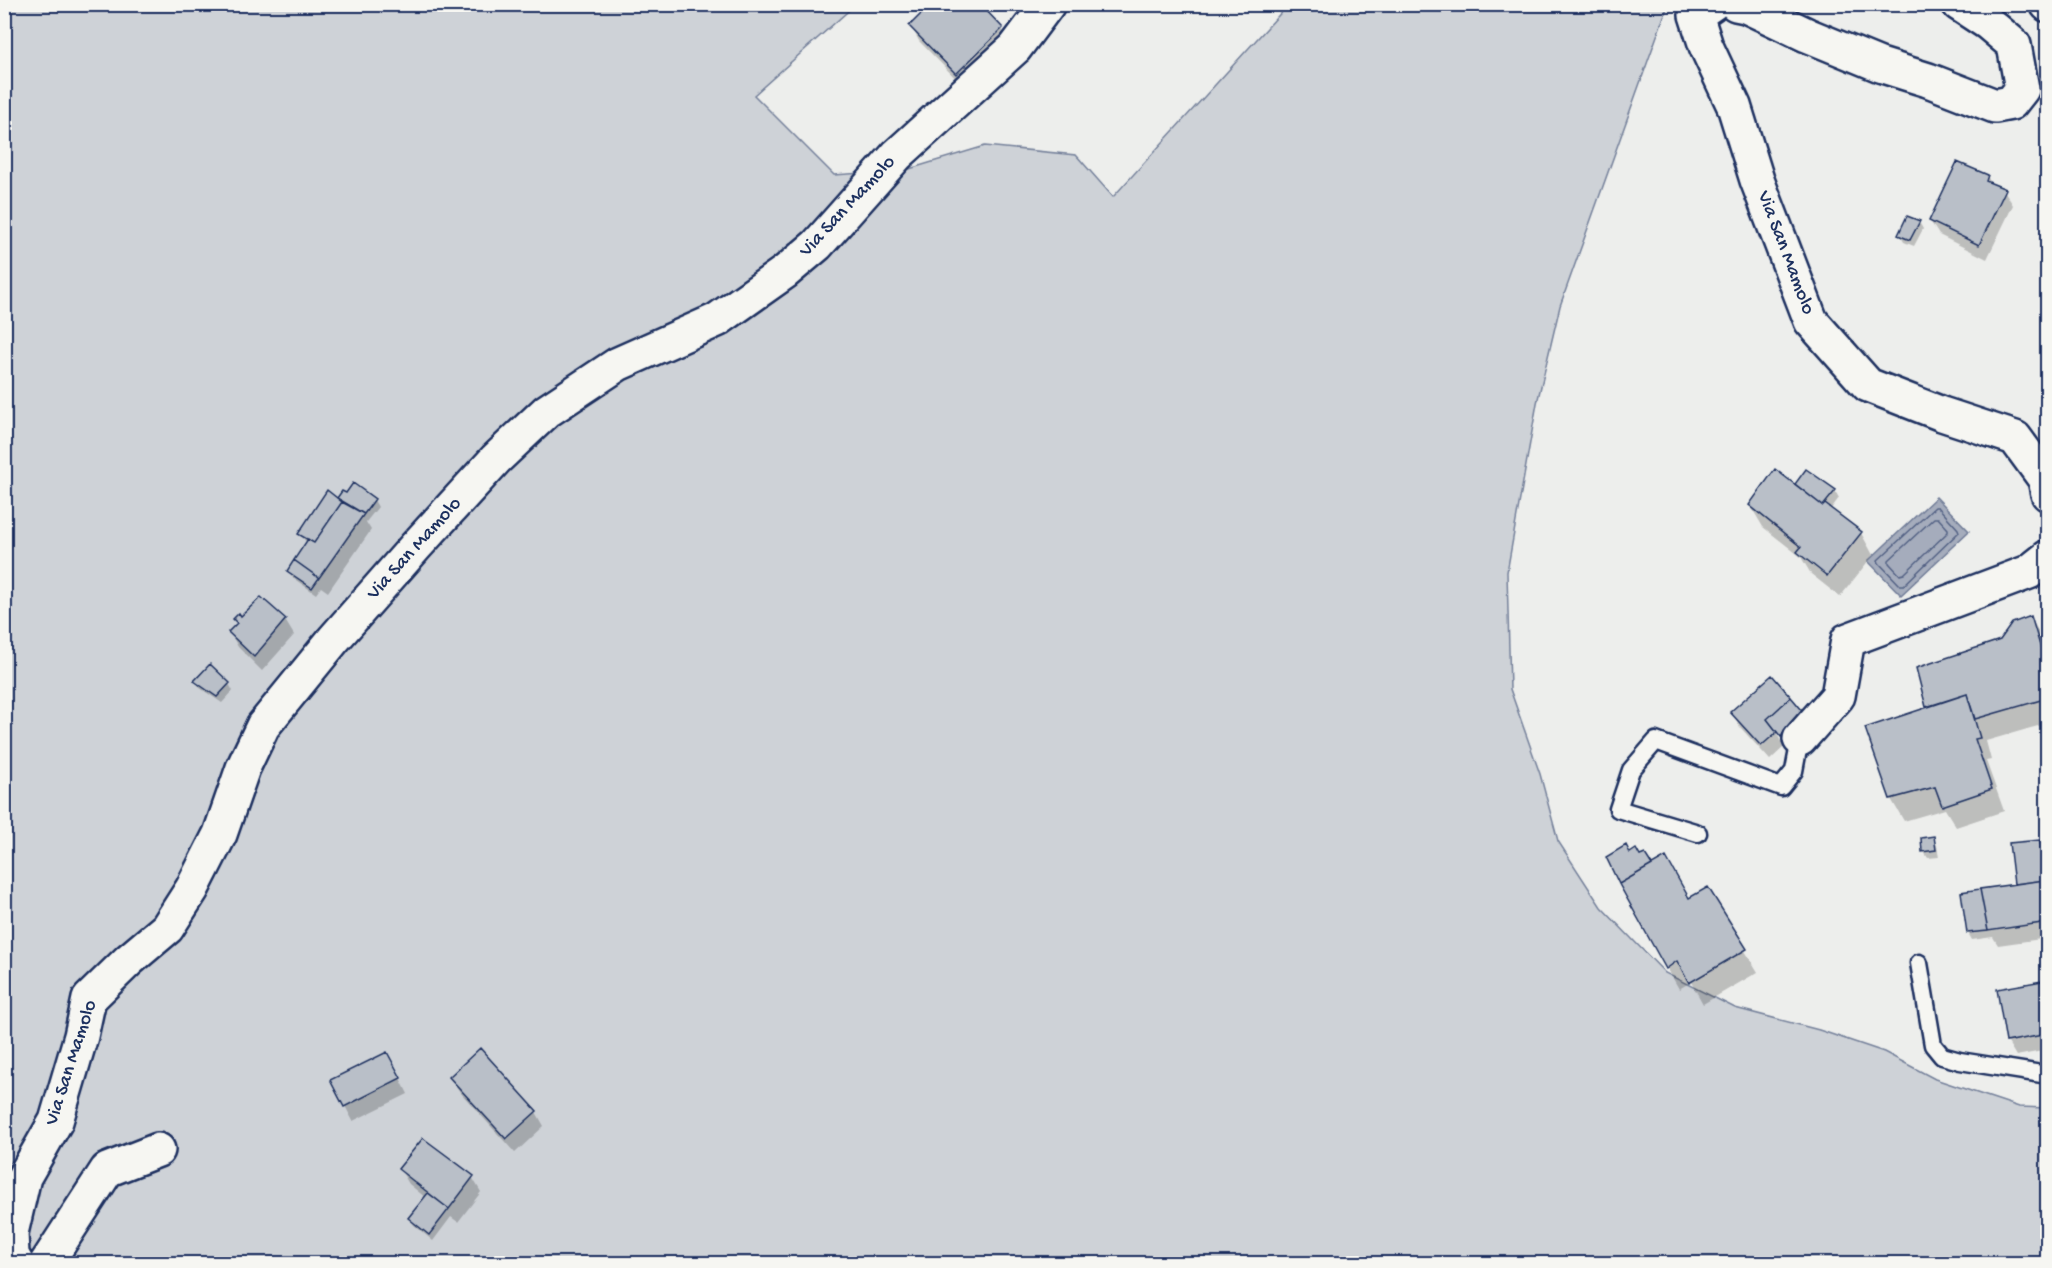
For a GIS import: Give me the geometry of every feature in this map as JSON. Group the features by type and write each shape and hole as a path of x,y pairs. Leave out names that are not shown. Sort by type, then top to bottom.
{"street":[{"name":"Via San Mamolo","path":"17,1263 12,1255 11,1233 24,1178 56,1121 81,1036 89,999 129,960 167,928 192,889 220,834 243,768 263,726 416,546 496,459 546,411 618,364 717,320 785,272 817,245 897,154 1015,48 1048,4"},
{"name":"Via San Mamolo","path":"1712,4 1696,15 1699,25 1706,46 1734,106 1757,180 1811,321 1868,385 1942,414 2015,438 2045,479 2048,494"},
{"path":"1736,4 1746,6 1807,35 1880,65 1928,80 1995,106 2011,103 2022,89 2014,45 1988,23 1959,4"},
{"path":"1800,739 1838,696 1848,640 2029,572 2048,557"},
{"path":"46,1263 107,1170 158,1150"}],"lane":[{"path":"1698,833 1618,809 1631,770 1656,741 1782,788 1794,771 1800,739"},
{"path":"1919,963 1934,1045 1942,1056 2048,1075"}],"shaded area":[{"path":"5,5 855,5 754,95 834,175 906,170 985,146 1076,155 1113,197 1288,5 1668,5 1560,306 1537,403 1507,572 1510,689 1540,774 1558,841 1601,907 1665,973 1735,1008 1819,1030 1884,1052 1935,1079 2019,1107 2047,1108 2047,1263 5,1264"}],"water":[{"path":"1936,497 1969,531 1901,595 1868,561"}],"building":[{"path":"931,4 980,4 1003,28 956,74 909,26"},
{"path":"1957,162 1988,175 1986,181 2006,189 1979,245 1929,221"},
{"path":"1907,216 1920,221 1910,240 1898,235"},
{"path":"1775,469 1823,506 1825,504 1862,532 1827,576 1797,552 1801,547 1749,505"},
{"path":"1806,469 1836,490 1823,506 1795,484"},
{"path":"353,483 375,499 364,514 337,498 342,491 346,493"},
{"path":"327,490 342,502 314,543 298,534"},
{"path":"342,502 364,514 319,578 294,560 308,539 314,543"},
{"path":"294,560 319,578 312,588 287,571"},
{"path":"261,597 286,619 254,657 228,632 237,623 233,619 239,613 241,616"},
{"path":"2031,616 2048,672 2048,698 1975,719 1967,694 1926,707 1916,668 2000,640 2012,623"},
{"path":"210,664 230,683 217,697 194,681"},
{"path":"1772,675 1791,697 1767,719 1777,732 1761,746 1730,712"},
{"path":"1967,694 1980,738 1975,739 1992,789 1942,806 1935,787 1890,799 1865,728"},
{"path":"1791,697 1807,716 1781,737 1767,719"},
{"path":"1934,836 1936,850 1922,852 1921,838"},
{"path":"2040,840 2045,880 2014,884 2009,843"},
{"path":"1626,845 1630,853 1636,849 1640,856 1645,854 1652,865 1619,884 1606,857"},
{"path":"1666,857 1689,898 1708,887 1747,949 1689,983 1677,961 1666,969 1619,884"},
{"path":"2045,880 2048,922 1988,931 1980,889"},
{"path":"1980,889 1988,931 1967,933 1961,892"},
{"path":"2048,980 2048,1034 2006,1042 1997,989"},
{"path":"480,1048 537,1111 506,1139 449,1077"},
{"path":"387,1052 401,1078 344,1107 330,1080"},
{"path":"423,1138 474,1176 449,1209 398,1169"},
{"path":"428,1193 449,1209 429,1235 408,1218"}]}
